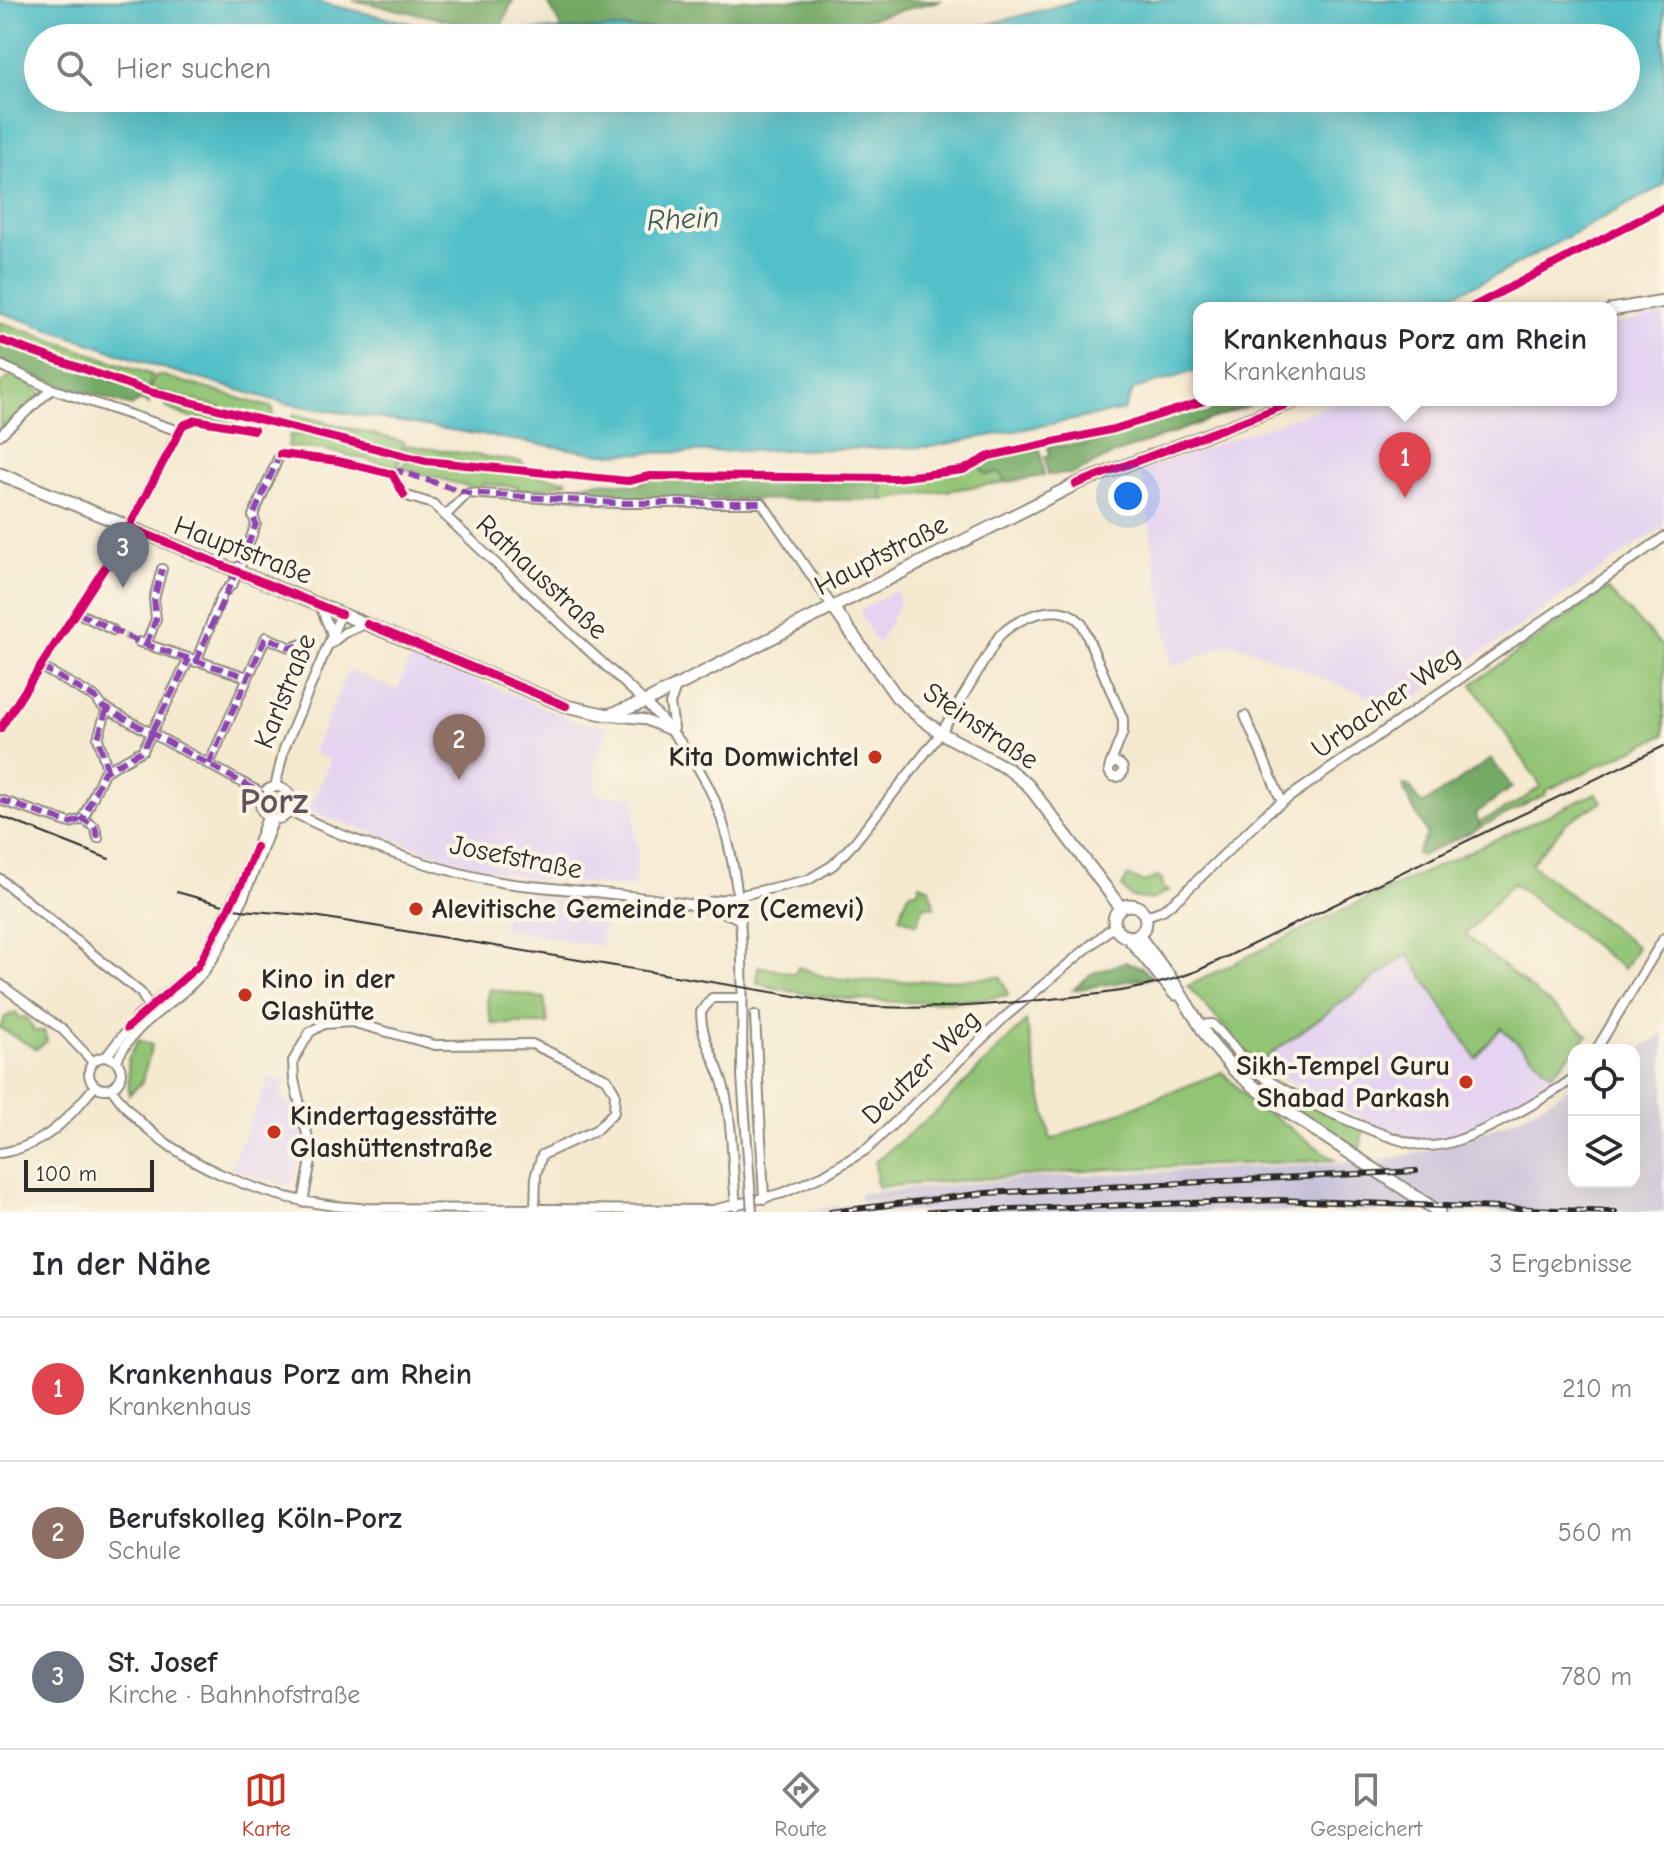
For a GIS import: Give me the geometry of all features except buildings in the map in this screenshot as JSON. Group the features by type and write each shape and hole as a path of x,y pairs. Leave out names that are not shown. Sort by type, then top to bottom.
{"main road":[{"path":"1617,309 1664,301"},
{"name":"Hauptstraße","path":"0,474 581,712 608,715 645,702 1076,484 1283,406"},
{"name":"Steinstraße","path":"832,606 897,697 941,733 1019,776 1121,908"},
{"path":"1132,936 1145,927 1146,916 1135,905 1121,908 1115,925 1132,936 1223,1059 1257,1091 1439,1212"}],"street":[{"path":"0,365 52,389 179,431 129,527 78,613 0,729"},
{"path":"0,435 52,389"},
{"path":"83,819 95,786 107,769 143,750 192,660 222,595 233,583 256,524 253,516 280,454"},
{"name":"Steinstraße","path":"445,516 468,493 613,503 762,503 832,606"},
{"name":"Rathausstraße","path":"404,495 421,498 445,516 645,702 675,733 700,768 716,804 738,895 741,921 742,1076 752,1212"},
{"name":"Urbacher Weg","path":"1146,916 1163,910 1182,895 1237,839 1282,802 1664,537"},
{"path":"162,569 154,599 156,619 143,643 247,677"},
{"path":"318,602 330,622 332,634"},
{"name":"Josefstraße","path":"693,906 808,880 833,865 941,733 999,636 1014,625 1055,610 1073,616 1082,624 1123,719 1123,732 1110,765"},
{"path":"78,613 113,630"},
{"name":"Karlstraße","path":"275,787 280,761 341,614"},
{"path":"326,649 344,633 367,624"},
{"path":"209,764 266,637 291,648 302,644"},
{"path":"41,667 96,698 151,735 263,794"},
{"path":"675,733 670,704 677,685"},
{"path":"107,708 98,738 107,769"},
{"path":"608,715 643,719 675,733"},
{"path":"1245,716 1282,802"},
{"path":"93,1062 106,1057 127,1028 187,979 207,954 271,818 291,811 290,794 275,787 263,794 260,804 271,818"},
{"path":"0,800 70,823 83,819"},
{"name":"Josefstraße","path":"291,811 333,831 480,878 693,906 730,913 741,921"},
{"path":"116,1062 142,1023 192,984 214,958 271,818"},
{"path":"83,819 95,827 98,838"},
{"path":"0,879 141,993 149,1007"},
{"name":"Deutzer Weg","path":"111,1088 133,1114 204,1166 269,1193 303,1202 361,1208 535,1210 695,1211 736,1206 764,1199 815,1179 867,1149 1006,1016 1115,925"},
{"path":"1600,1044 1664,938"},
{"path":"0,984 63,1030 93,1062"},
{"path":"736,1206 727,1101 719,1071 704,1043 701,1012 712,998 742,998"},
{"path":"755,1015 764,1199"},
{"path":"303,1202 312,1155 294,1080 293,1061 310,1032 324,1024 351,1022 435,1045 532,1044 607,1079 615,1093 614,1112 596,1130 542,1155 536,1174 535,1210"},
{"path":"1199,1025 1212,1024 1258,1074 1279,1087 1385,1137 1415,1146 1440,1145 1478,1131 1546,1099 1568,1082"},
{"path":"95,1086 111,1088 121,1076 116,1062 106,1057"},
{"path":"93,1062 89,1076 95,1086"},
{"path":"0,1153 32,1146 47,1137 71,1116 95,1086"}],"shaded area":[{"path":"1664,314 1664,526 1400,709 1233,642 1172,667 1141,470 1328,406 1617,406 1617,324"},
{"path":"895,590 900,599 898,607 878,645 859,612"},
{"path":"412,654 578,722 609,726 595,763 596,796 635,796 635,842 639,843 634,888 528,878 481,869 309,811 330,760 313,753 348,670 397,690"},
{"path":"510,894 605,905 601,946 502,929"},
{"path":"1408,954 1476,1058 1501,1028 1560,1080 1542,1096 1441,1142 1419,1143 1393,1135 1257,1064"},
{"path":"1664,1034 1664,1212 798,1212 923,1196 862,1201 858,1194 1029,1178 1380,1161 1441,1148 1482,1133 1519,1118 1568,1089 1568,1188 1640,1188 1640,1048"},
{"name":"Kindertagesstätte Glashüttenstraße","path":"270,1076 286,1083 280,1088 286,1106 293,1103 303,1135 297,1176 288,1186 230,1168"}],"green space":[{"path":"352,0 513,0 502,24 466,24"},
{"path":"547,0 942,0 851,23 559,24"},
{"path":"0,322 152,375 148,388 0,338"},
{"path":"0,342 147,393 149,404 140,400 132,406 47,381 0,360"},
{"path":"13,374 43,393 0,430 0,385"},
{"path":"155,376 273,408 272,421 150,389"},
{"path":"168,398 269,424 261,429 188,417 165,407"},
{"path":"1197,406 1247,406 1114,454 1073,474 1048,475 1045,457 1050,456 1048,447 1104,440"},
{"path":"294,414 404,442 401,454 289,425"},
{"path":"306,434 401,457 398,467 325,450 288,447 290,435"},
{"path":"406,445 522,462 528,472 403,454"},
{"path":"1040,449 1044,476 1006,482 998,472 987,475 977,465 989,458"},
{"path":"408,459 567,482 518,494 518,487 482,484 481,490 401,468"},
{"path":"977,465 987,475 998,472 1006,482 883,500 883,481 936,472 956,474"},
{"path":"650,479 883,481 883,500 584,499 544,492 597,482 638,484"},
{"path":"1607,589 1664,648 1664,735 1545,791 1546,794 1481,827 1479,823 1541,786 1472,684"},
{"path":"1491,759 1512,787 1475,814 1481,827 1421,856 1416,854 1427,835 1403,785 1409,786 1422,805"},
{"path":"1596,793 1602,802 1567,822 1531,864 1637,947 1624,969 1513,883 1465,935 1588,1035 1580,1044 1568,1044 1568,1057 1552,1074 1501,1028 1476,1058 1408,954 1257,1064 1188,986 1336,913"},
{"path":"1128,876 1143,882 1158,877 1162,879 1164,890 1170,890 1151,900 1131,897 1122,887"},
{"path":"920,884 930,888 934,907 924,906 917,924 899,917 909,893 918,890"},
{"path":"1125,962 1141,967 1152,977 1073,990 1091,974"},
{"path":"758,966 795,974 798,967 823,976 870,981 1001,977 1008,995 916,1002 848,999 757,983"},
{"path":"490,989 544,998 548,1024 492,1024 487,1001"},
{"path":"16,1012 20,1018 27,1017 34,1031 44,1031 47,1041 36,1049 0,1028 4,1018"},
{"path":"1026,1021 1051,1140 1222,1072 1247,1098 1335,1160 1112,1169 877,1187 875,1162 938,1110"},
{"path":"138,1040 152,1045 142,1082 129,1095 128,1059"},
{"path":"1226,1044 1252,1072 1363,1128 1360,1150 1253,1078 1224,1047"}],"water":[{"name":"Rhein","path":"0,0 309,0 413,24 24,24 24,112 1640,112 1640,24 989,24 1080,0 1664,0 1664,185 1501,273 1438,302 1193,302 1193,372 1134,389 1124,410 930,447 601,454 288,404 152,365 0,312"}],"tunnel":[{"path":"113,630 139,642"}],"tram line":[{"path":"177,892 241,910 314,916 849,1005 944,1007 1060,998 1139,988 1197,971 1664,746"},
{"path":"0,816 109,859"}],"railway":[{"path":"831,1212 986,1193 1416,1171"},
{"path":"929,1212 1277,1200 1615,1212"}],"marked path":[{"path":"196,662 249,542 256,524 253,516 280,454 287,456"},
{"path":"392,474 399,471 468,493 613,503 762,503"},
{"path":"146,645 156,619 154,599 162,569"},
{"path":"78,613 146,645 247,677"},
{"path":"209,764 266,637 291,648 302,644"},
{"path":"98,838 95,827 83,819 104,772 143,750 189,659"},
{"path":"41,667 96,698 102,706 263,794"},
{"path":"107,708 98,738 107,769"},
{"path":"0,800 70,823 83,819"}],"cycle path":[{"path":"1482,302 1664,207"},
{"path":"0,340 150,392 426,461 628,481 650,476 895,478 963,470 989,456 1114,429 1193,404"},
{"path":"1076,484 1283,406"},
{"path":"0,729 120,544 183,425 196,420 254,430"},
{"path":"280,454 338,461 392,474 404,495"},
{"path":"129,527 341,614"},
{"path":"367,624 566,706"},
{"path":"127,1028 198,966 242,883 256,847"}],"place":[{"name":"Krankenhaus Porz am Rhein","path":"1405,498"},
{"name":"St. Josef","path":"123,588"},
{"name":"Kita Domwichtel","path":"875,757"},
{"name":"Berufskolleg Köln-Porz","path":"459,780"},
{"name":"Alevitische Gemeinde Porz (Cemevi)","path":"416,909"},
{"name":"Kino in der Glashütte","path":"245,995"},
{"name":"Sikh-Tempel Guru Shabad Parkash","path":"1466,1082"},
{"name":"Kindertagesstätte Glashüttenstraße","path":"274,1132"}],"district":[{"name":"Porz","path":"274,801"}]}
